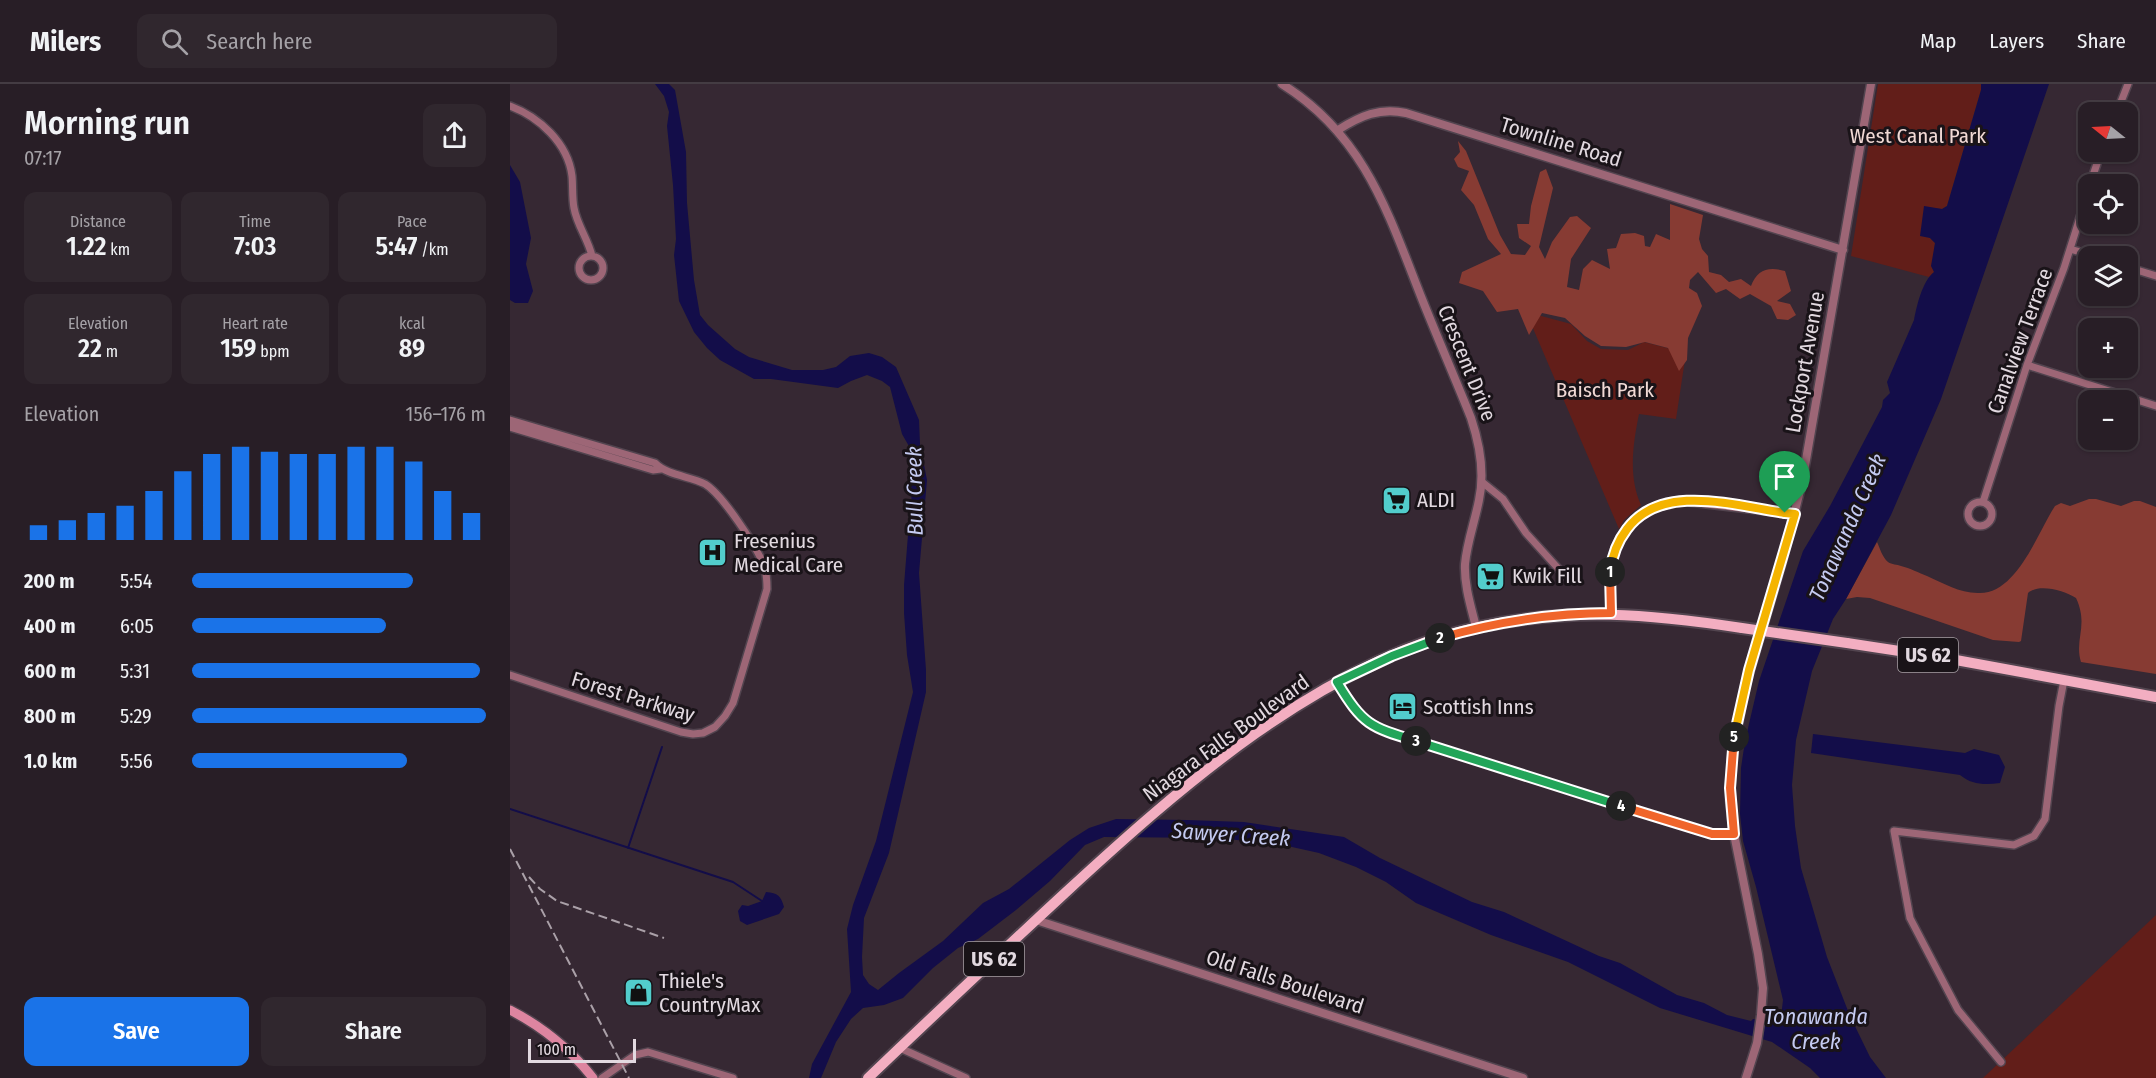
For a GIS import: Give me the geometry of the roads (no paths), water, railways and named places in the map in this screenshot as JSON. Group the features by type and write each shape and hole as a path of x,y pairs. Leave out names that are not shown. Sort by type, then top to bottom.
{"main road":[{"name":"Niagara Falls Boulevard","path":"868,1078 1150,816 1246,742 1337,682 1404,651 1476,627 1549,616 1611,613 1656,616 1945,658 2156,697"},
{"path":"510,1010 553,1036 593,1078"}],"street":[{"path":"1282,84 1307,101 1338,130"},
{"name":"Lockport Avenue","path":"1746,1078 1759,1030 1763,999 1761,969 1734,834 1730,800 1736,726 1747,679 1795,514 1871,84"},
{"path":"2121,102 2128,84"},
{"path":"510,106 527,113 544,125 568,160 572,174 574,210 589,242 592,256"},
{"name":"Townline Road","path":"1338,130 1371,112 1389,110 1406,113 1843,250"},
{"name":"Crescent Drive","path":"1338,130 1369,175 1395,231 1475,432 1481,458 1482,482 1465,563 1467,590 1476,627"},
{"name":"Canalview Terrace","path":"1983,502 2026,365 2078,224"},
{"path":"2070,249 2078,251"},
{"path":"2138,270 2156,276"},
{"path":"2026,365 2156,406"},
{"name":"Forest Parkway","path":"510,420 655,463 661,469"},
{"name":"Forest Parkway","path":"510,428 653,470 661,469 698,480 716,491 760,557 766,572 767,589 733,703 725,716 703,733 687,733 510,675"},
{"path":"1482,482 1503,499 1526,533 1566,577"},
{"path":"1611,613 1611,569 1615,549 1632,523 1646,512 1669,502 1694,501 1795,514"},
{"path":"2001,1062 1958,1010 1910,918 1894,831 2014,845 2034,836 2045,819 2058,709 2064,680"},
{"path":"1337,682 1362,718 1387,732 1707,833 1734,834"},
{"name":"Old Falls Boulevard","path":"1036,920 1524,1078"},
{"path":"900,1048 966,1078"},
{"path":"602,1078 635,1055 648,1052 733,1078"}],"water":[{"path":"655,84 669,84 675,90 686,152 687,203 694,280 700,315 735,349 749,357 792,370 823,370 836,367 850,356 869,353 882,357 896,367 919,420 920,444 927,480 919,573 926,692 889,853 864,918 863,975 869,984 878,990 943,941 983,903 1009,889 1070,840 1089,828 1116,819 1244,822 1344,837 1380,858 1472,902 1504,912 1599,956 1620,963 1677,995 1704,1003 1727,1015 1751,1021 1753,1019 1771,1021 1781,1017 1783,1000 1743,841 1740,814 1741,768 1759,681 1803,551 1830,506 1882,407 1883,400 1890,393 1887,382 1914,320 1923,288 1934,272 1931,266 1935,243 1930,238 1920,236 1924,206 1942,209 1947,206 1981,84 2049,84 1941,399 1891,515 1833,619 1812,671 1796,740 1792,785 1801,868 1827,957 1850,1016 1870,1057 1886,1078 1820,1078 1810,1068 1772,1042 1660,1008 1568,962 1491,935 1416,903 1386,882 1356,867 1319,853 1283,845 1218,838 1104,837 1085,845 1050,881 1016,910 978,939 958,948 933,968 903,998 884,1005 863,1008 851,1019 836,1042 821,1078 809,1078 812,1064 851,992 847,929 853,905 876,841 913,692 904,613 908,535 912,516 910,448 902,434 890,387 882,381 867,375 838,388 771,379 754,379 720,360 694,332 679,301 674,255 676,239 673,185 667,126 669,112 664,96"},
{"path":"510,165 520,182 531,238 526,264 533,291 528,303 515,303 510,300"},
{"path":"1813,734 1965,753 1974,749 1999,755 2005,767 2000,783 1979,784 1960,775 1811,753"},
{"path":"766,892 776,894 780,898 784,907 779,914 747,925 740,921 738,911 742,905 748,906 762,901"}],"waterway":[{"path":"628,848 662,747"},
{"path":"510,809 733,882 762,901"}],"railway":[{"path":"510,849 629,1078"},
{"path":"529,877 540,889 557,901 664,938"}],"place":[{"name":"ALDI","path":"1396,500"},
{"name":"Fresenius Medical Care","path":"713,553"},
{"name":"Kwik Fill","path":"1491,576"},
{"name":"Scottish Inns","path":"1402,707"},
{"name":"Thiele's CountryMax","path":"638,993"}],"park label":[{"name":"West Canal Park","path":"1918,136"},
{"name":"Baisch Park","path":"1605,390"}],"water label":[{"name":"Bull Creek","path":"914,491"},
{"name":"Tonawanda Creek","path":"1847,527"},
{"name":"Sawyer Creek","path":"1231,834"},
{"name":"Tonawanda Creek","path":"1816,1028"}]}
